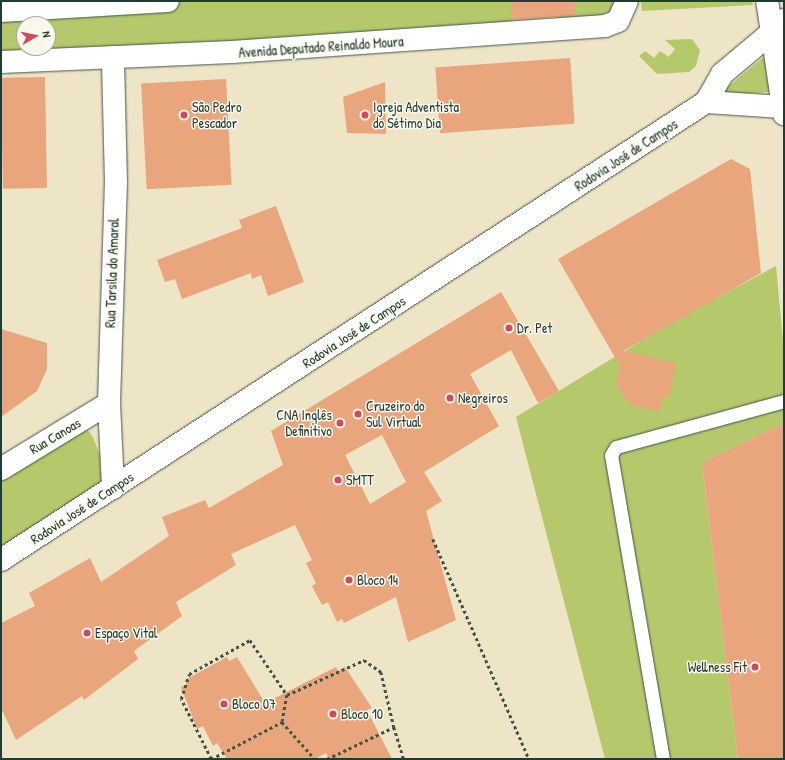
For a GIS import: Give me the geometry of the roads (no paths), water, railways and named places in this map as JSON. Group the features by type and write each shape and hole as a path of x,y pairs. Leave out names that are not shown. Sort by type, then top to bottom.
{"street":[{"path":"1,11 109,3 168,1"},
{"name":"Avenida Deputado Reinaldo Moura","path":"1,62 263,50 605,26 618,21 627,1"},
{"path":"706,102 784,110 778,26 768,1"},
{"name":"Rodovia José de Campos","path":"1,560 706,102 722,74 778,26"},
{"name":"Rua Tarsila do Amaral","path":"113,57 116,184 109,404 113,488"},
{"name":"Rua Canoas","path":"1,469 109,404"}],"lane":[{"path":"663,759 611,454 616,447 784,401"}],"place":[{"name":"São Pedro Pescador","path":"184,115"},
{"name":"Igreja Adventista do Sétimo Dia","path":"365,115"},
{"name":"Dr. Pet","path":"509,328"},
{"name":"Negreiros","path":"450,398"},
{"name":"Cruzeiro do Sul Virtual","path":"358,414"},
{"name":"CNA Inglês Definitivo","path":"340,423"},
{"name":"SMTT","path":"338,480"},
{"name":"Bloco 14","path":"349,580"},
{"name":"Espaço Vital","path":"87,633"},
{"name":"Wellness Fit","path":"755,667"},
{"name":"Bloco 07","path":"224,704"},
{"name":"Bloco 10","path":"333,714"}]}
